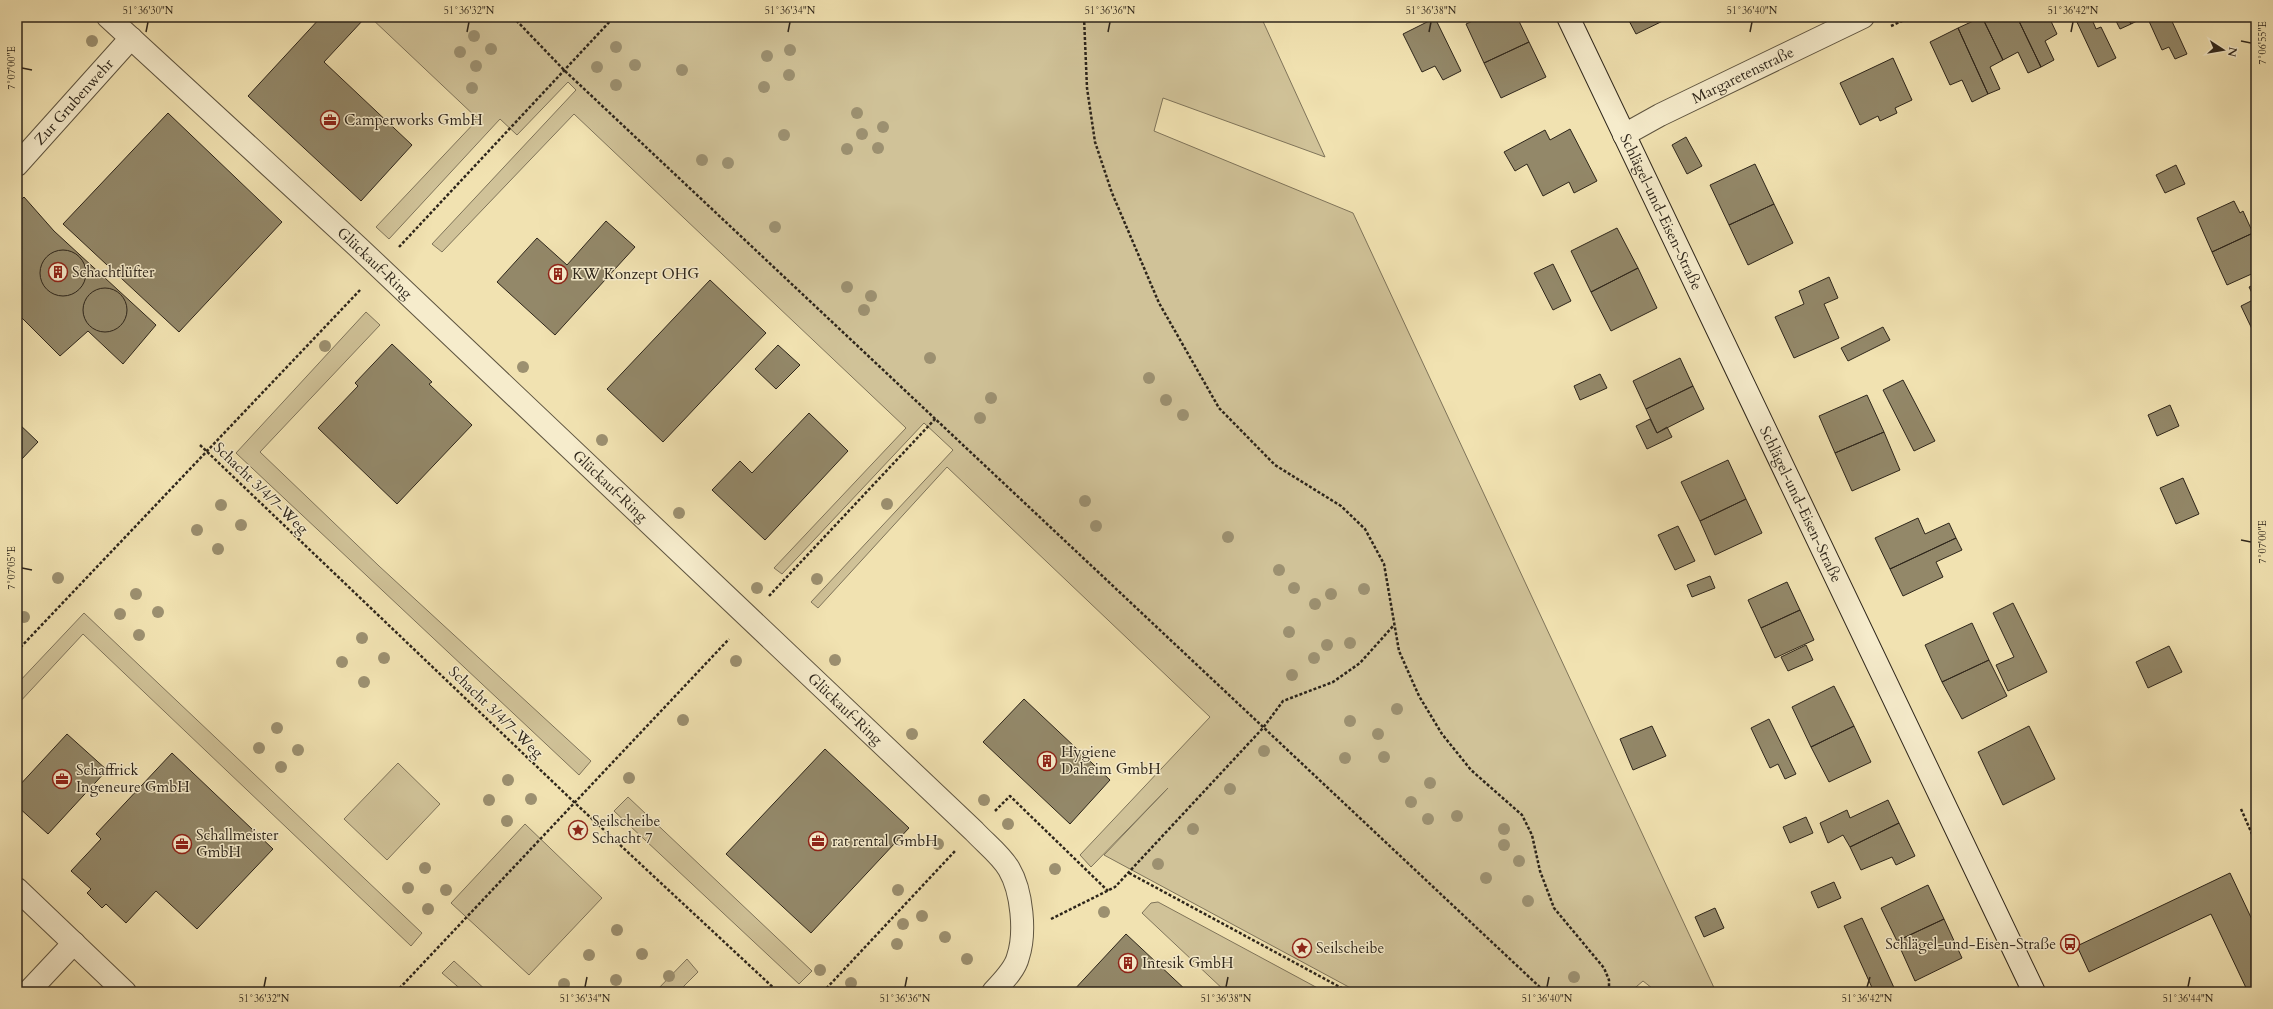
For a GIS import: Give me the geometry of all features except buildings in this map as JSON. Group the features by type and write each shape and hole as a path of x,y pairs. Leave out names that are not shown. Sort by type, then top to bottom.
{"street":[{"name":"Glückauf-Ring","path":"108,17 380,268 974,831 1009,870 1020,901 1022,934 1018,958 1004,980 993,992"},
{"name":"Schlägel-und-Eisen-Straße","path":"1568,17 2034,992"},
{"name":"Margaretenstraße","path":"1624,135 1660,115 1863,17"},
{"name":"Zur Grubenwehr","path":"17,165 131,38"},
{"path":"17,889 125,992"},
{"path":"28,992 74,943"}],"path":[{"path":"513,17 564,70 1545,992"},
{"path":"17,651 380,268 614,17"},
{"path":"1084,17 1087,88 1095,142 1112,193 1159,303 1219,408 1275,465 1341,506 1365,528 1384,564 1399,651 1422,702 1442,734 1472,770 1522,815 1532,835 1540,871 1554,908 1604,968 1609,980 1610,992"},
{"path":"396,992 936,418"},
{"name":"Schacht 3/4/7-Weg","path":"200,445 575,803 778,992"},
{"path":"1022,934 1115,887 1263,728 1282,701 1333,682 1360,663 1394,625"},
{"path":"823,992 974,831 1010,796 1108,891"},
{"path":"2241,809 2256,843"},
{"path":"1129,873 1349,992"}],"shaded area":[{"path":"370,17 1261,17 1325,157 1163,98 1154,131 1353,213 1716,992 1657,992 1643,981 1630,992 1358,992 1104,855 1168,788 1091,867 1080,855 1210,717 947,467 818,608 811,602 953,450 924,423 782,574 774,568 906,428 574,114 442,252 432,244 576,90 568,82 517,135 500,119 389,239 376,227 478,119"},
{"path":"366,312 380,325 260,452 379,566 591,761 579,775 236,453"},
{"path":"84,613 422,933 411,946 83,634 17,705 17,684"},
{"path":"398,763 440,804 387,860 344,819"},
{"path":"628,797 812,971 799,984 614,811"},
{"path":"525,824 602,898 529,975 451,903"},
{"path":"1158,902 1325,992 1226,992 1142,913 1151,903"},
{"path":"687,959 698,972 678,992 655,992"},
{"path":"454,961 488,992 464,992 442,973"}],"place":[{"name":"Camperworks GmbH","path":"330,120"},
{"name":"Schachtlüfter","path":"58,272"},
{"name":"KW Konzept OHG","path":"558,274"},
{"name":"Hygiene Daheim GmbH","path":"1047,761"},
{"name":"Schaffrick Ingeneure GmbH","path":"62,779"},
{"name":"Seilscheibe Schacht 7","path":"578,830"},
{"name":"rat rental GmbH","path":"818,841"},
{"name":"Schallmeister GmbH","path":"182,844"},
{"name":"Schlägel-und-Eisen-Straße","path":"2070,944"},
{"name":"Seilscheibe","path":"1302,948"},
{"name":"Intesik GmbH","path":"1128,963"}]}
